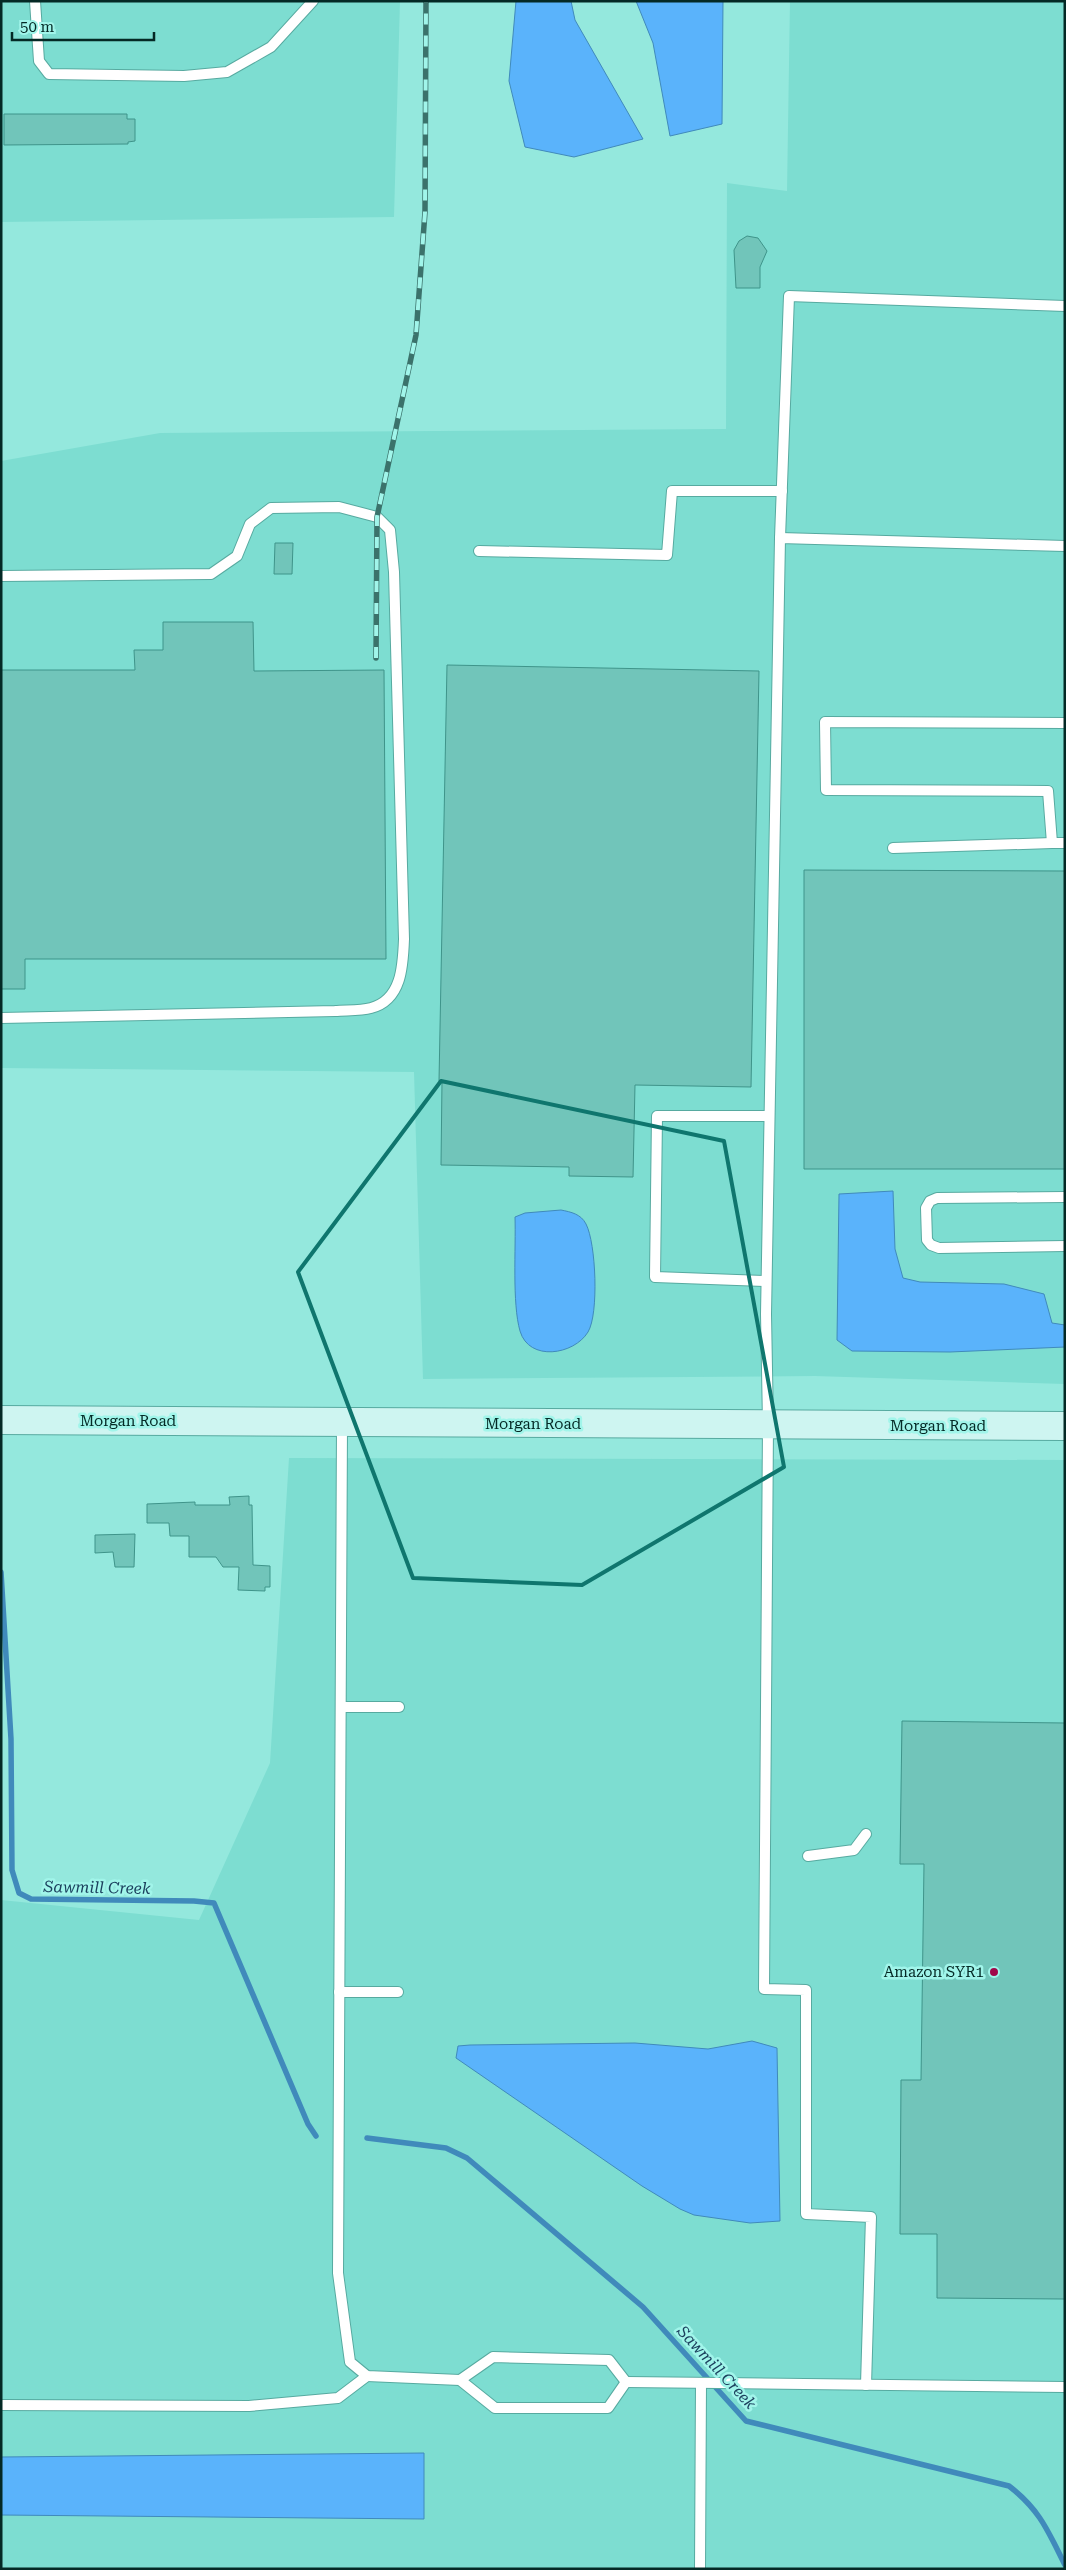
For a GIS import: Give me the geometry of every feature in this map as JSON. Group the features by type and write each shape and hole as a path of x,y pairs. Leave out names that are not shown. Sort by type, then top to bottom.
{"street":[{"name":"Morgan Road","path":"1,1420 1065,1426"}],"lane":[{"path":"36,1 39,61 49,74 184,76 227,72 271,47 313,1"},
{"path":"866,2385 871,2217 806,2214 806,1990 764,1989 768,1424 766,1281 780,538 789,296 1065,306"},
{"path":"479,551 667,554 672,491 782,491"},
{"path":"1,576 211,574 237,556 250,524 271,508 339,507 377,517 390,530 394,572 404,939 402,972 390,997 372,1008 335,1011 1,1018"},
{"path":"780,538 1065,546"},
{"path":"1052,843 1048,791 826,790 825,722 1065,723"},
{"path":"893,848 1065,843"},
{"path":"766,1281 655,1277 657,1116 769,1116"},
{"path":"1065,1197 937,1198 930,1201 926,1208 927,1240 939,1248 1065,1246"},
{"path":"342,1422 338,2273 350,2362 368,2376 460,2380 495,2408 608,2408 626,2382"},
{"path":"341,1707 399,1707"},
{"path":"808,1856 854,1850 866,1834"},
{"path":"339,1992 398,1992"},
{"path":"460,2380 493,2357 609,2360 626,2382"},
{"path":"1,2406 249,2406 338,2398 368,2376"},
{"path":"626,2382 1065,2387"},
{"path":"700,2569 701,2383"}],"highlighted area":[{"path":"441,1081 724,1141 784,1467 582,1585 413,1578 298,1272"}],"shaded area":[{"path":"1,1 400,1 394,217 1,222"},
{"path":"790,1 1065,1 1065,1384 815,1376 423,1379 414,1072 1,1068 1,461 160,433 726,429 727,183 787,191"},
{"path":"289,1458 1065,1460 1065,2569 1,2569 1,1900 199,1920 270,1763"}],"water":[{"path":"516,1 571,1 575,20 643,139 574,157 525,147 509,81"},
{"path":"636,1 723,1 722,124 670,136 653,43"},
{"path":"893,1191 895,1249 903,1278 920,1282 1004,1284 1044,1294 1052,1323 1065,1325 1065,1347 950,1352 852,1351 837,1340 839,1194"},
{"path":"561,1210 579,1216 586,1224 592,1246 595,1295 594,1310 588,1332 573,1346 552,1352 532,1347 525,1341 520,1331 515,1291 515,1217 525,1213"},
{"path":"752,2041 777,2048 780,2221 750,2223 694,2215 680,2209 642,2186 456,2058 458,2046 470,2045 635,2043 708,2049"},
{"path":"424,2453 424,2519 1,2515 1,2457"}],"building":[{"path":"4,114 127,114 127,119 135,119 135,141 128,142 128,144 4,145"},
{"path":"747,236 758,238 767,251 760,267 760,288 736,288 734,250 739,241"},
{"path":"275,543 293,543 292,574 274,574"},
{"path":"163,622 253,622 254,671 384,670 386,959 25,959 25,989 1,989 1,670 135,670 134,650 163,650"},
{"path":"447,665 759,671 751,1087 635,1085 633,1177 569,1176 569,1167 441,1165 442,1081 439,1081"},
{"path":"804,870 1065,871 1065,1169 804,1169"},
{"path":"249,1496 249,1505 252,1505 253,1565 270,1566 270,1587 265,1587 265,1591 238,1590 239,1567 223,1567 216,1557 189,1557 189,1536 170,1536 169,1523 147,1523 147,1504 195,1502 195,1505 230,1505 229,1497"},
{"path":"135,1534 134,1567 115,1567 113,1552 95,1553 95,1535"},
{"name":"Amazon SYR1","path":"902,1721 1065,1723 1065,2299 937,2298 937,2234 900,2234 901,2080 921,2080 924,1864 900,1864"}],"waterway":[{"name":"Sawmill Creek","path":"1,1572 11,1739 12,1870 19,1893 31,1899 194,1901 214,1903 308,2124 316,2136"},
{"name":"Sawmill Creek","path":"367,2138 446,2148 467,2158 643,2307 746,2421 1009,2486 1036,2513 1048,2531 1065,2565"}],"railway":[{"path":"376,658 377,517 416,335 425,212 426,1"}],"place":[{"name":"Amazon SYR1","path":"994,1972"}]}
